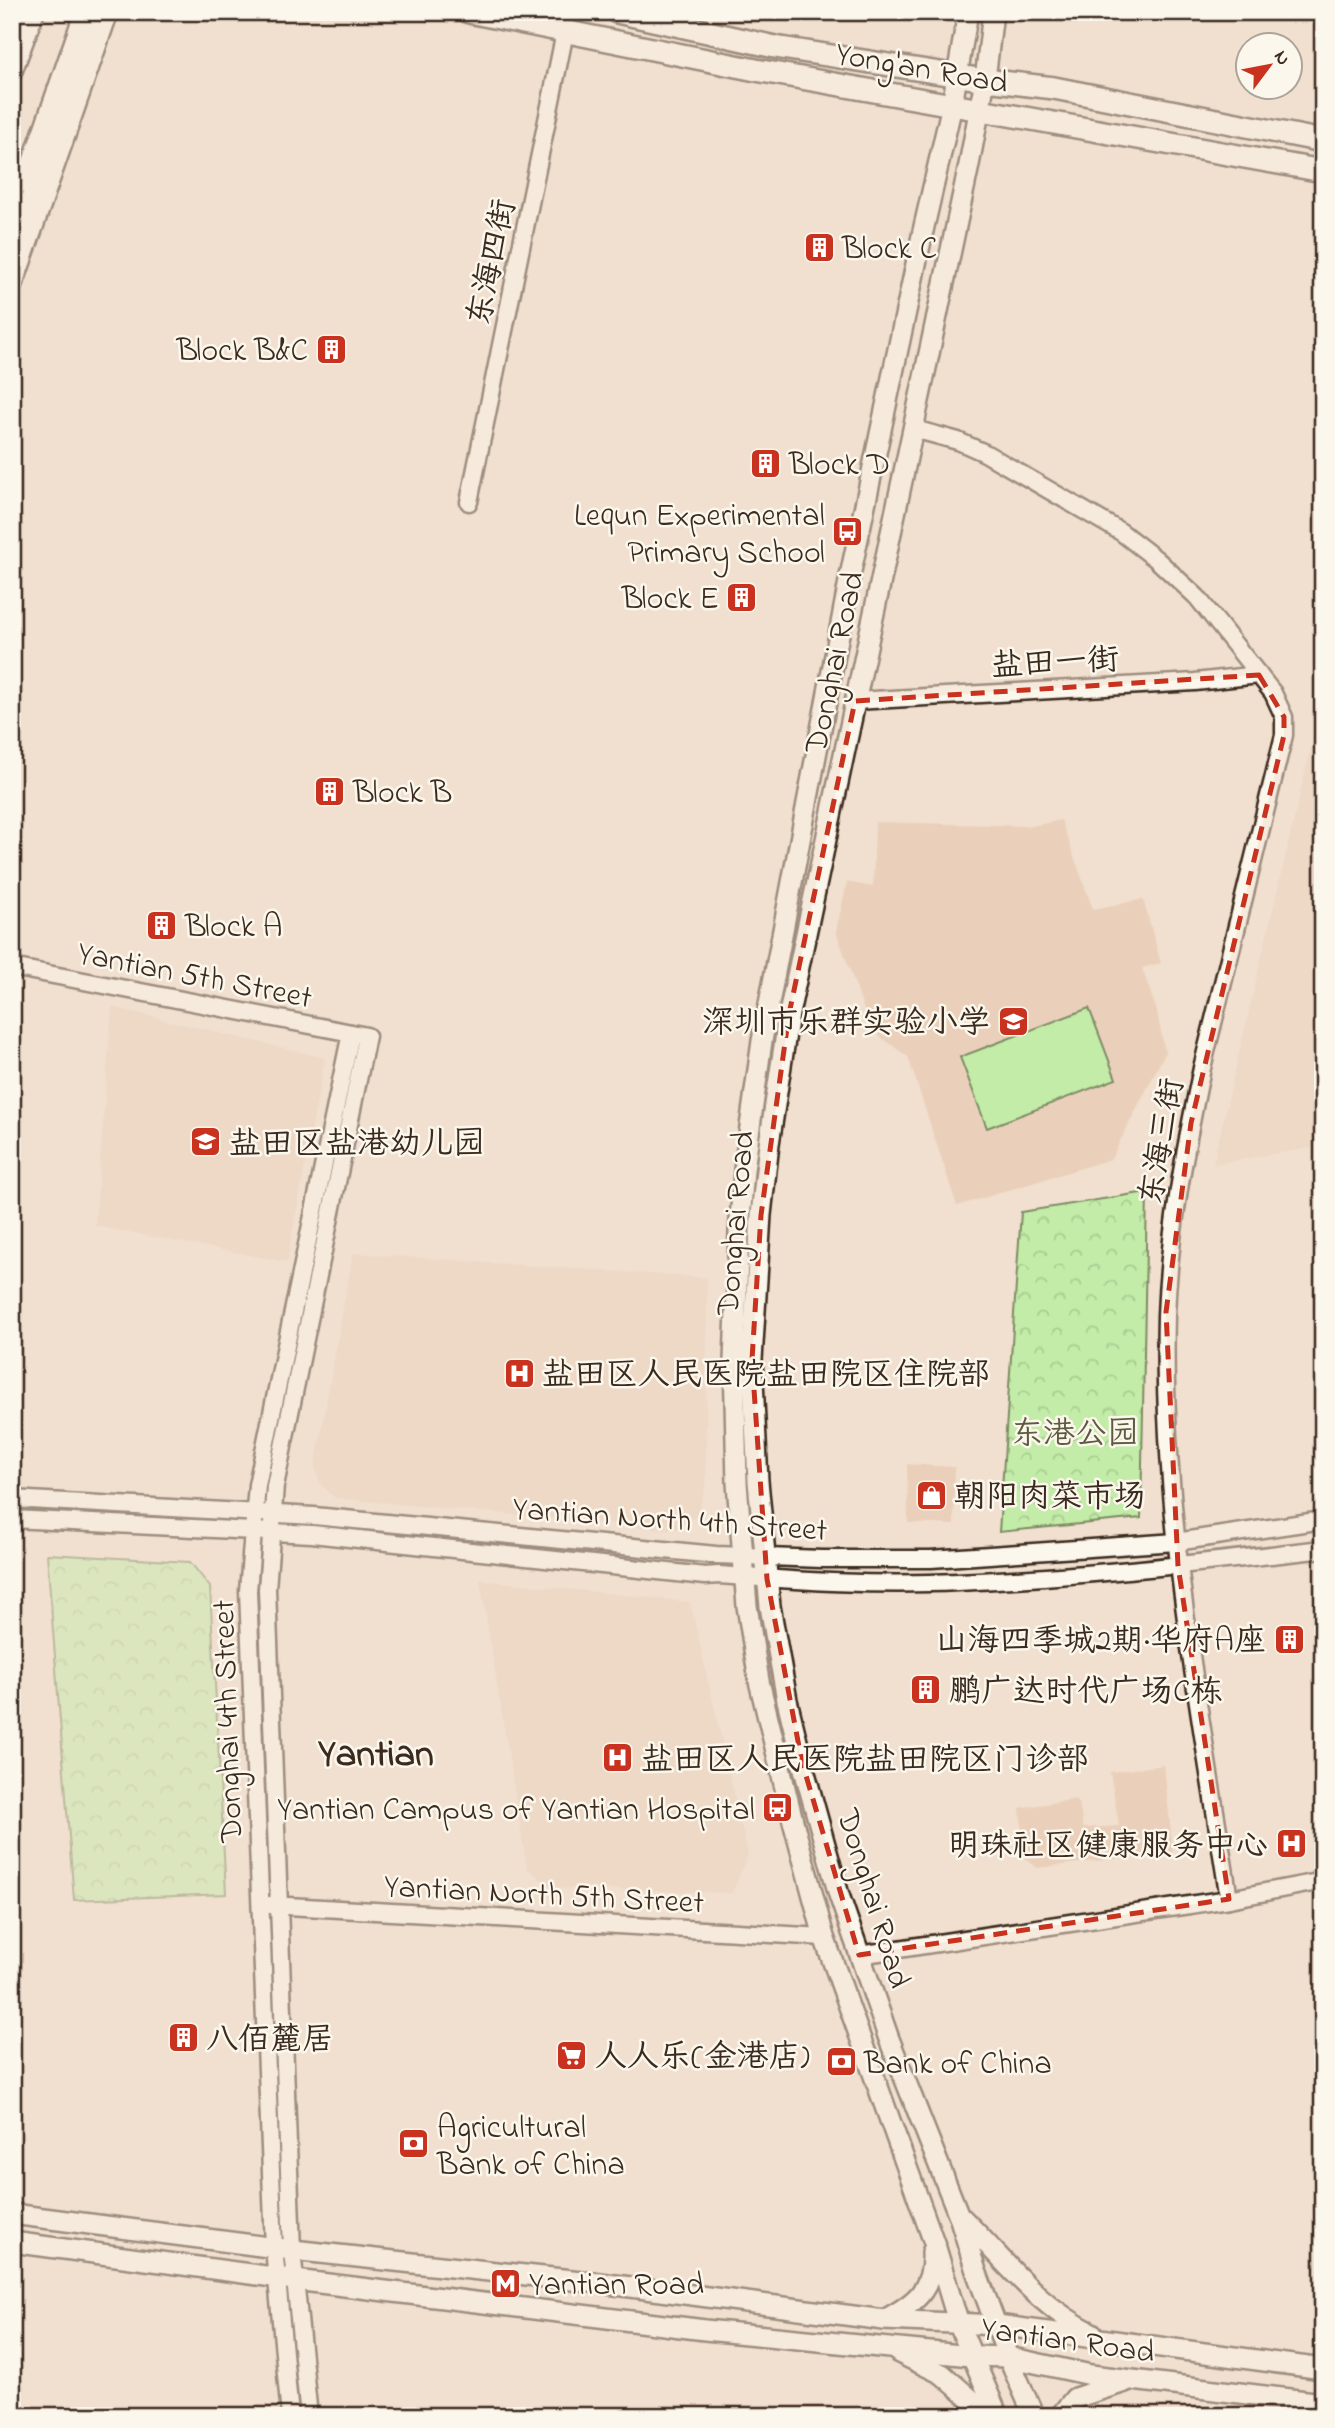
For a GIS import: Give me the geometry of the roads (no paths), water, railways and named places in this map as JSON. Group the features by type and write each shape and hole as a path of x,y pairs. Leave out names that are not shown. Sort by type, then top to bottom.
{"main road":[{"path":"12,224 86,12"},
{"path":"12,284 107,12"},
{"name":"Yong'an Road","path":"469,12 756,70 1323,171"},
{"name":"Yong'an Road","path":"617,12 775,47 985,80 1054,88 1323,141"}],"street":[{"path":"12,71 34,12"},
{"name":"Donghai Road","path":"968,12 952,105 925,219 850,576 762,1041 739,1232 734,1361 737,1483 744,1577 759,1681 824,1937 932,2236 959,2325 998,2416"},
{"name":"Donghai Road","path":"993,12 980,111 789,1014 765,1180 752,1360 756,1456 767,1579 788,1700 802,1762 839,1895 859,1955 959,2216 1008,2357 1034,2416"},
{"name":"东海四街","path":"469,502 565,33"},
{"path":"914,429 958,441 985,453 1121,531 1197,597 1259,675"},
{"name":"盐田一街","path":"855,701 1259,675"},
{"name":"东海三街","path":"1229,1899 1178,1566 1166,1362 1167,1312 1175,1217 1202,1069 1284,735 1284,717 1273,693 1259,675"},
{"name":"Yantian 5th Street","path":"12,967 359,1035"},
{"name":"Donghai 4th Street","path":"289,2416 285,2278 261,1904 248,1591 257,1485 359,1035"},
{"name":"Donghai 4th Street","path":"283,2249 279,1905 267,1589 275,1486 359,1035"},
{"name":"Yantian North 4th Street","path":"12,1499 273,1513 743,1556 822,1559 931,1559 1176,1542 1323,1520"},
{"name":"Yantian North 4th Street","path":"12,1519 312,1534 705,1576 876,1583 957,1582 1178,1566 1323,1549"},
{"path":"859,1955 1229,1899 1323,1881"},
{"name":"Yantian North 5th Street","path":"261,1904 824,1937"},
{"name":"Yantian Road","path":"12,2214 283,2249 600,2283 884,2320 997,2325 1323,2369"},
{"path":"959,2216 1042,2302 1064,2318 1102,2338"},
{"path":"884,2320 904,2310 924,2290 930,2279 932,2236"},
{"name":"Yantian Road","path":"12,2242 705,2330 971,2356 1008,2357 1091,2375 1323,2403"},
{"name":"Donghai 4th Street","path":"285,2278 309,2416"},
{"path":"888,2348 942,2374 990,2416"},
{"path":"1060,2416 1074,2398 1137,2379"}],"place":[{"name":"Block C","path":"819,247"},
{"name":"Block B&C","path":"331,349"},
{"name":"Block D","path":"766,463"},
{"name":"Lequn Experimental Primary School","path":"848,532"},
{"name":"Block E","path":"742,597"},
{"name":"Block B","path":"330,791"},
{"name":"Block A","path":"162,925"},
{"name":"深圳市乐群实验小学","path":"1013,1021"},
{"name":"盐田区盐港幼儿园","path":"206,1142"},
{"name":"盐田区人民医院盐田院区住院部","path":"519,1373"},
{"name":"朝阳肉菜市场","path":"931,1495"},
{"name":"山海四季城2期·华府A座","path":"1289,1639"},
{"name":"鹏广达时代广场C栋","path":"926,1690"},
{"name":"盐田区人民医院盐田院区门诊部","path":"618,1758"},
{"name":"Yantian Campus of Yantian Hospital","path":"778,1808"},
{"name":"明珠社区健康服务中心","path":"1291,1844"},
{"name":"八佰麓居","path":"183,2038"},
{"name":"人人乐(金港店)","path":"572,2055"},
{"name":"Bank of China","path":"841,2062"},
{"name":"Agricultural Bank of China","path":"414,2144"},
{"name":"Yantian Road","path":"506,2283"}],"district":[{"name":"Yantian","path":"376,1752"}],"park label":[{"name":"东港公园","path":"1075,1432"}]}
